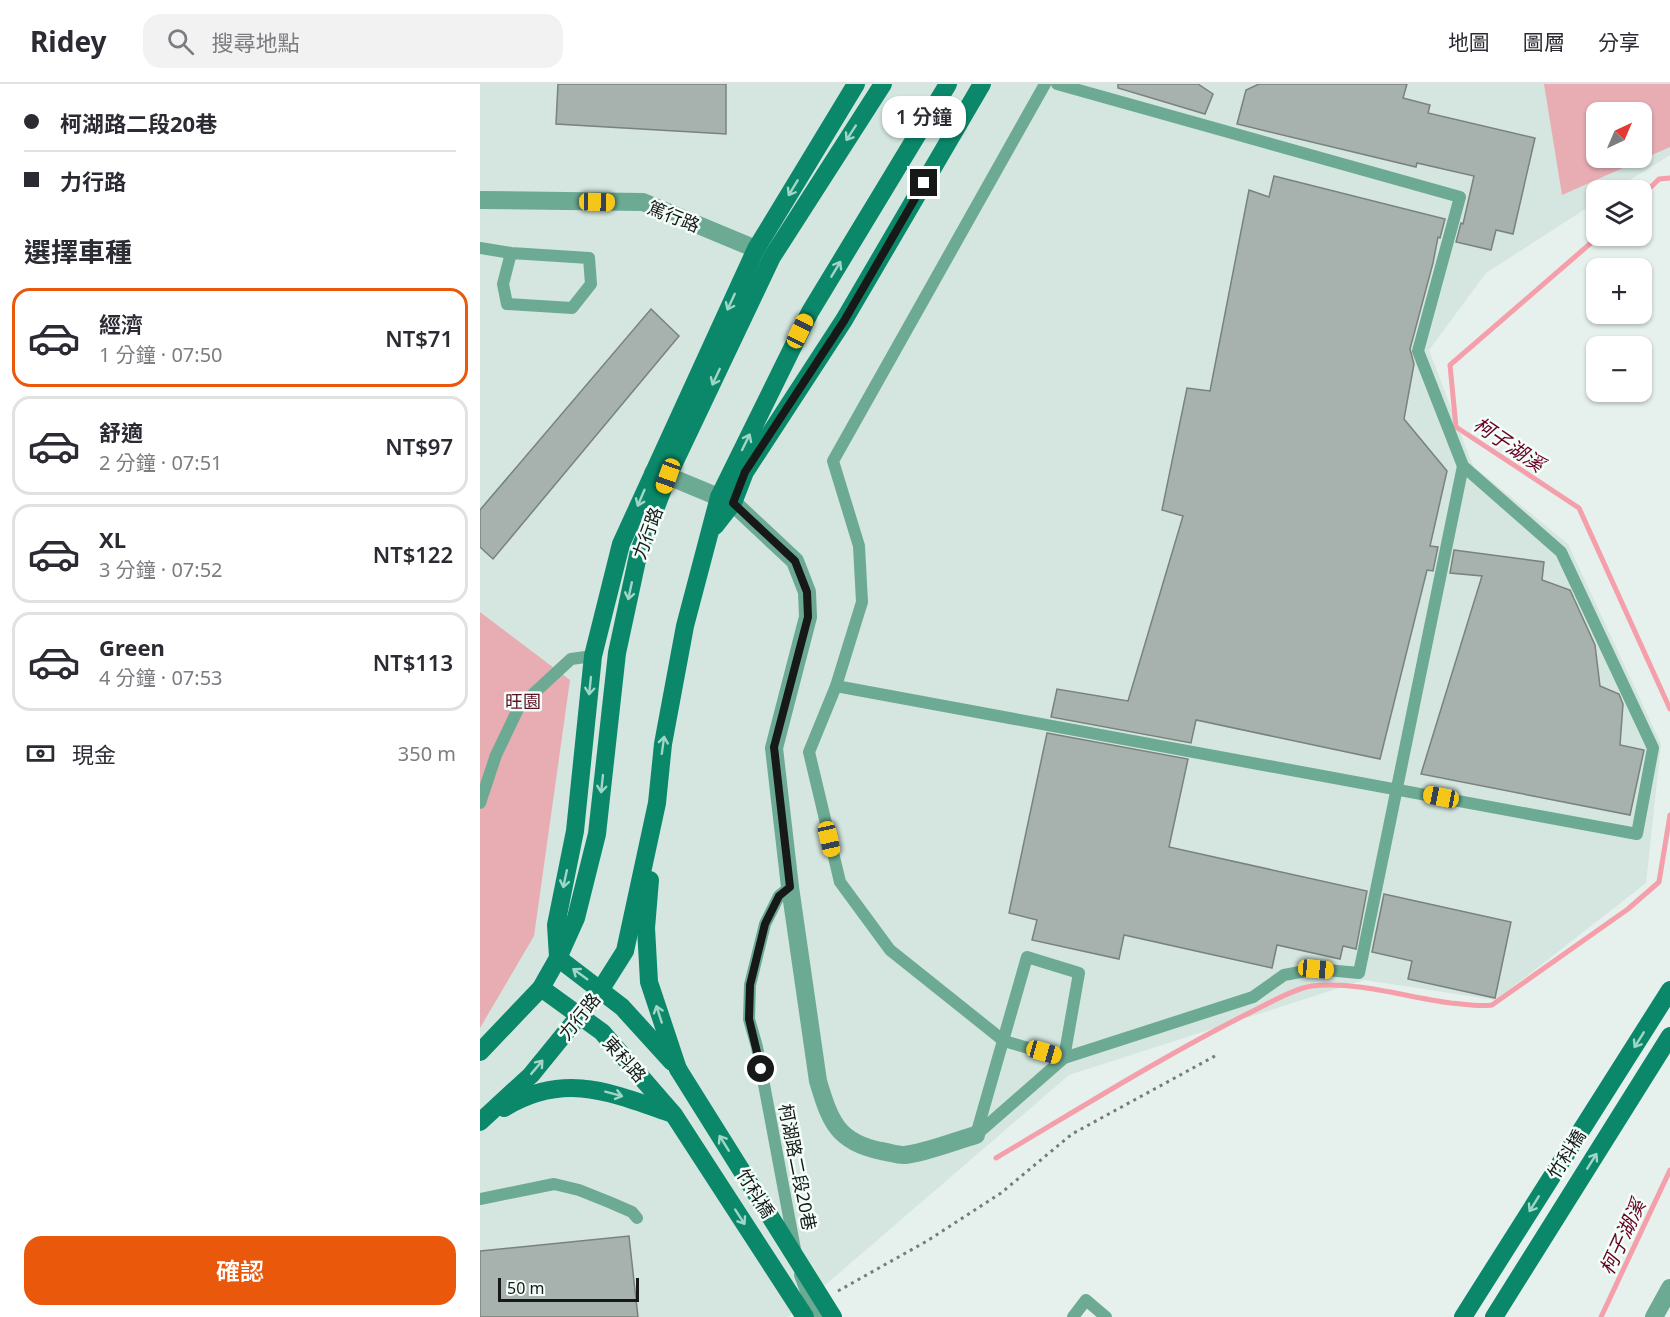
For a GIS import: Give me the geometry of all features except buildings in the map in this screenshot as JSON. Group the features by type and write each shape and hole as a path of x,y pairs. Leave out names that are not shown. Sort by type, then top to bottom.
{"street":[{"name":"力行路","path":"480,1052 541,988 576,918 597,834 617,653 639,551 660,474 756,249 856,84"},
{"name":"力行路","path":"558,958 556,925 575,831 593,656 621,544 660,474 772,257 883,84"},
{"name":"力行路","path":"480,1122 531,1075 601,989 625,951 657,803 663,744 685,626 708,535 726,500 810,312 948,84"},
{"name":"力行路","path":"726,500 844,321 982,84"},
{"name":"篤行路","path":"480,200 643,202 756,249"},
{"path":"660,474 726,500 795,561 807,592 808,617 774,747 790,887 818,1081 833,1123 845,1136 862,1147 904,1155 976,1135"},
{"path":"657,803 646,928 649,982 678,1069"},
{"name":"東科路","path":"558,958 622,1007 678,1069"},
{"name":"東科路","path":"541,988 602,1032 674,1115"},
{"name":"竹科橋","path":"1462,1317 1670,990"},
{"name":"竹科橋","path":"1494,1317 1670,1036"},
{"name":"竹科橋","path":"678,1069 816,1314"},
{"path":"480,1122 515,1102 543,1091 573,1086 612,1093 674,1115"},
{"name":"竹科橋","path":"674,1115 816,1314"},
{"path":"1654,1317 1670,1288"}],"lane":[{"path":"1045,84 833,461 859,546 862,602 836,686 809,752 840,882 890,950 1004,1041 1064,1058"},
{"path":"836,686 1637,834 1653,748 1561,552 1463,466 1418,351 1460,197 1058,84"},
{"path":"480,248 511,253 589,258 591,284 572,308 507,304 503,284 511,253"},
{"path":"976,1135 1064,1058 1253,997 1284,975 1316,969 1359,973 1463,466"},
{"path":"480,803 496,755 519,707 571,659 593,656"},
{"name":"柯湖路二段20巷","path":"790,887 779,896 765,924 750,985 749,1019 757,1047 801,1281 816,1314"},
{"path":"976,1135 1027,957 1079,973 1064,1058"},
{"path":"480,1198 554,1184 579,1190 609,1202 632,1212 637,1218"},
{"path":"1073,1317 1086,1300 1106,1317"}],"path":[{"path":"816,1314 862,1279 927,1241 1001,1192 1072,1134 1215,1056"}],"shaded area":[{"path":"480,84 1670,84 1670,155 1652,166 1652,102 1586,102 1586,168 1649,168 1630,180 1586,180 1586,208 1486,273 1429,350 1473,466 1568,544 1661,744 1646,883 1496,1000 1364,980 1069,1075 788,1317 480,1317"}],"green space":[{"path":"1544,84 1670,84 1670,147 1652,155 1652,102 1586,102 1586,168 1623,168 1596,180 1586,180 1586,184 1562,195"},
{"name":"旺園","path":"480,612 570,680 534,936 480,1028"}],"waterway":[{"name":"柯子湖溪","path":"1652,186 1659,179 1670,178"},
{"name":"柯子湖溪","path":"1587,246 1450,365 1456,427 1579,508 1670,709"},
{"path":"996,1158 1213,1031 1305,987 1347,986 1451,1003 1492,1005 1628,909 1659,882 1670,815"},
{"name":"柯子湖溪","path":"1601,1317 1670,1170"}],"route":[{"path":"761,1069 749,1019 750,985 765,924 779,896 790,887 774,747 808,617 807,592 795,561 733,503 745,472 844,321 924,183"}]}
